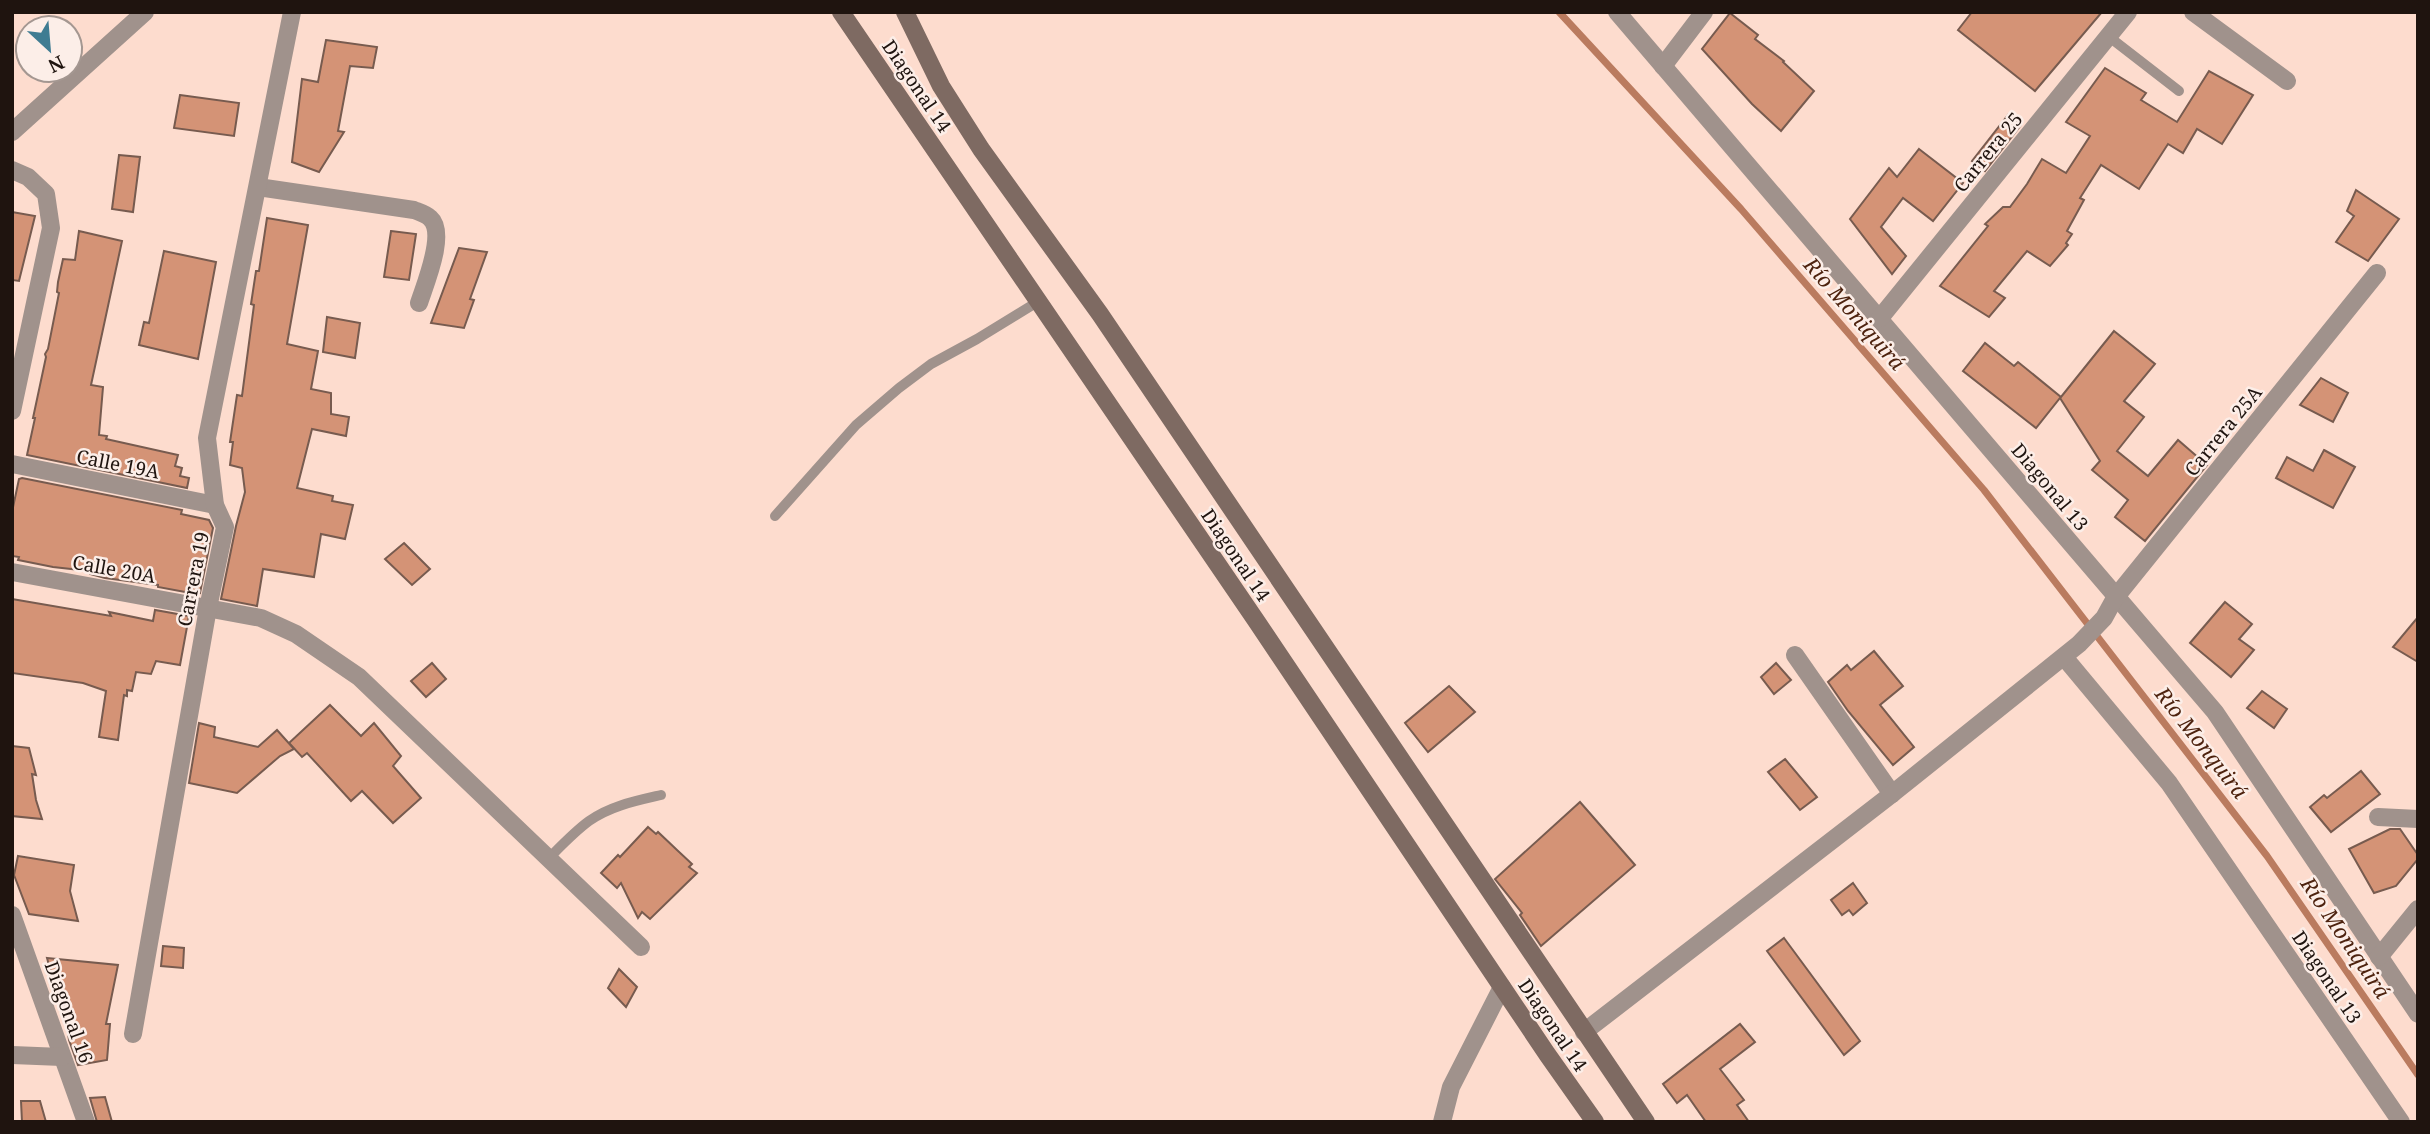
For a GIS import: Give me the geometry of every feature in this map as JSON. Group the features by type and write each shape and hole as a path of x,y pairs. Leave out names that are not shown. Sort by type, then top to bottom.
{"street":[{"path":"12,132 145,12"},
{"name":"Carrera 19","path":"133,1034 208,608 225,527 215,505 207,438 292,12"},
{"name":"Diagonal 14","path":"842,12 1595,1122"},
{"name":"Diagonal 14","path":"905,12 941,86 981,149 1100,314 1646,1122"},
{"name":"Diagonal 13","path":"1617,12 2215,712 2418,1014"},
{"path":"1663,66 1704,12"},
{"name":"Carrera 25","path":"1880,318 2128,12"},
{"path":"2193,12 2287,82"},
{"path":"12,170 29,177 46,194 51,228 12,411"},
{"path":"258,187 414,210 430,218 437,230 436,245 419,303"},
{"name":"Carrera 25A","path":"1584,1032 1892,794 2079,644 2105,618 2115,598 2377,274"},
{"name":"Calle 19A","path":"12,464 215,505"},
{"name":"Calle 20A","path":"12,572 261,618 296,634 359,677 641,947"},
{"path":"1795,655 1892,794"},
{"name":"Diagonal 13","path":"2064,657 2169,783 2401,1122"},
{"path":"2378,817 2418,819"},
{"path":"2379,957 2418,909"},
{"name":"Diagonal 16","path":"12,915 86,1122"},
{"path":"1442,1122 1451,1087 1502,987"},
{"path":"12,1055 62,1057"}],"lane":[{"path":"2108,36 2179,91"},
{"path":"775,516 856,425 899,388 931,364 977,340 1039,301"},
{"path":"548,859 588,822 604,812 622,804 661,796"}],"building":[{"path":"1972,12 2102,12 2035,91 1958,30"},
{"path":"1730,13 1758,35 1755,39 1784,61 1814,91 1781,131 1752,104 1702,49"},
{"path":"326,40 377,47 373,68 350,66 338,131 344,132 319,172 292,162 302,79 318,82"},
{"path":"2105,68 2146,93 2141,100 2177,122 2209,71 2253,95 2222,144 2197,129 2183,153 2168,144 2139,189 2101,165 2080,198 2084,200 2067,231 2072,234 2066,243 2068,245 2050,266 2027,251 1994,291 2005,298 1989,317 1940,286 1988,226 1985,224 2003,207 2010,207 2042,159 2066,173 2090,136 2066,122"},
{"path":"180,95 239,103 234,136 174,128"},
{"path":"2008,115 2021,125 1985,171 1972,161"},
{"path":"1919,149 1963,183 1933,221 1903,198 1881,227 1906,256 1892,274 1850,219 1889,168 1897,177"},
{"path":"119,155 140,157 133,212 112,209"},
{"path":"2356,190 2399,219 2368,261 2336,242 2354,216 2347,211"},
{"path":"12,212 35,216 19,281 12,280"},
{"path":"267,218 308,225 287,344 318,351 311,389 331,393 331,414 349,417 346,436 312,429 297,488 333,496 332,501 353,505 345,539 321,534 314,577 263,569 257,606 221,599 245,492 242,468 230,465 233,442 230,442 237,395 242,396 254,305 251,304"},
{"path":"79,231 122,241 91,385 103,387 99,435 107,436 106,439 178,455 175,466 182,468 180,476 189,478 187,488 27,455 59,293 58,282 63,259 75,260"},
{"path":"391,231 416,234 409,280 384,277"},
{"path":"459,248 487,252 470,299 474,300 464,328 431,323"},
{"path":"164,251 216,262 198,359 139,345 144,322 149,323"},
{"path":"327,317 360,323 355,358 323,352"},
{"path":"2114,331 2155,364 2124,401 2144,417 2117,451 2148,476 2178,440 2207,465 2145,541 2115,517 2128,500 2092,470 2100,461 2060,398 2036,428 1963,371 1985,343 2014,366 2018,362 2061,397"},
{"path":"2321,378 2348,393 2333,422 2300,405"},
{"path":"2324,450 2355,467 2333,508 2276,478 2287,457 2313,471"},
{"path":"19,479 182,510 181,514 209,520 213,528 200,593 105,578 90,574 89,571 18,560 19,557 12,556 12,512"},
{"path":"404,543 430,569 412,585 385,559"},
{"path":"12,599 111,616 109,612 153,621 155,610 189,616 180,665 156,661 151,674 136,672 132,691 127,690 127,696 124,695 118,740 99,737 106,691 83,683 12,673"},
{"path":"2225,602 2252,624 2239,639 2254,650 2231,677 2190,643"},
{"path":"2418,617 2418,662 2393,647"},
{"path":"1874,651 1903,686 1880,705 1914,747 1893,765 1848,711 1828,682 1847,665 1851,670"},
{"path":"432,663 446,679 426,697 411,681"},
{"path":"1776,663 1791,680 1774,694 1761,677"},
{"path":"1449,686 1475,712 1428,752 1405,723"},
{"path":"2262,691 2287,709 2274,728 2247,708"},
{"path":"330,705 361,736 374,723 401,756 393,766 421,798 393,823 362,791 351,801 307,753 302,757 289,743"},
{"path":"199,723 215,727 214,737 258,747 277,730 294,749 280,756 237,793 189,783"},
{"path":"12,746 29,748 36,775 32,774 36,800 42,819 12,816"},
{"path":"1785,759 1817,797 1800,810 1768,772"},
{"path":"2361,771 2380,794 2331,832 2310,807 2324,795 2327,798"},
{"path":"1580,802 1635,865 1541,946 1520,915 1522,913 1495,879"},
{"path":"648,827 656,834 658,832 692,864 689,867 697,873 650,919 642,912 638,918 621,883 617,888 601,873"},
{"path":"2390,829 2400,829 2418,859 2396,886 2374,893 2349,849"},
{"path":"18,856 74,865 70,891 78,921 29,914 14,875"},
{"path":"1853,883 1867,903 1853,915 1849,910 1842,915 1831,900"},
{"path":"1784,938 1860,1041 1844,1055 1767,951"},
{"path":"163,946 184,948 183,968 161,966"},
{"path":"47,958 118,965 106,1024 110,1024 107,1060 78,1065"},
{"path":"619,969 637,987 626,1007 608,988"},
{"path":"1740,1024 1755,1042 1720,1069 1744,1100 1737,1105 1749,1122 1706,1122 1687,1095 1677,1103 1663,1084"},
{"path":"105,1097 112,1122 97,1122 90,1098"},
{"path":"21,1101 40,1101 46,1122 22,1122"}],"waterway":[{"name":"Río Moniquirá","path":"1559,12 1741,209 1984,490 2267,856 2418,1075"}],"water label":[{"name":"Río Monquirá","path":"2201,743"}]}
